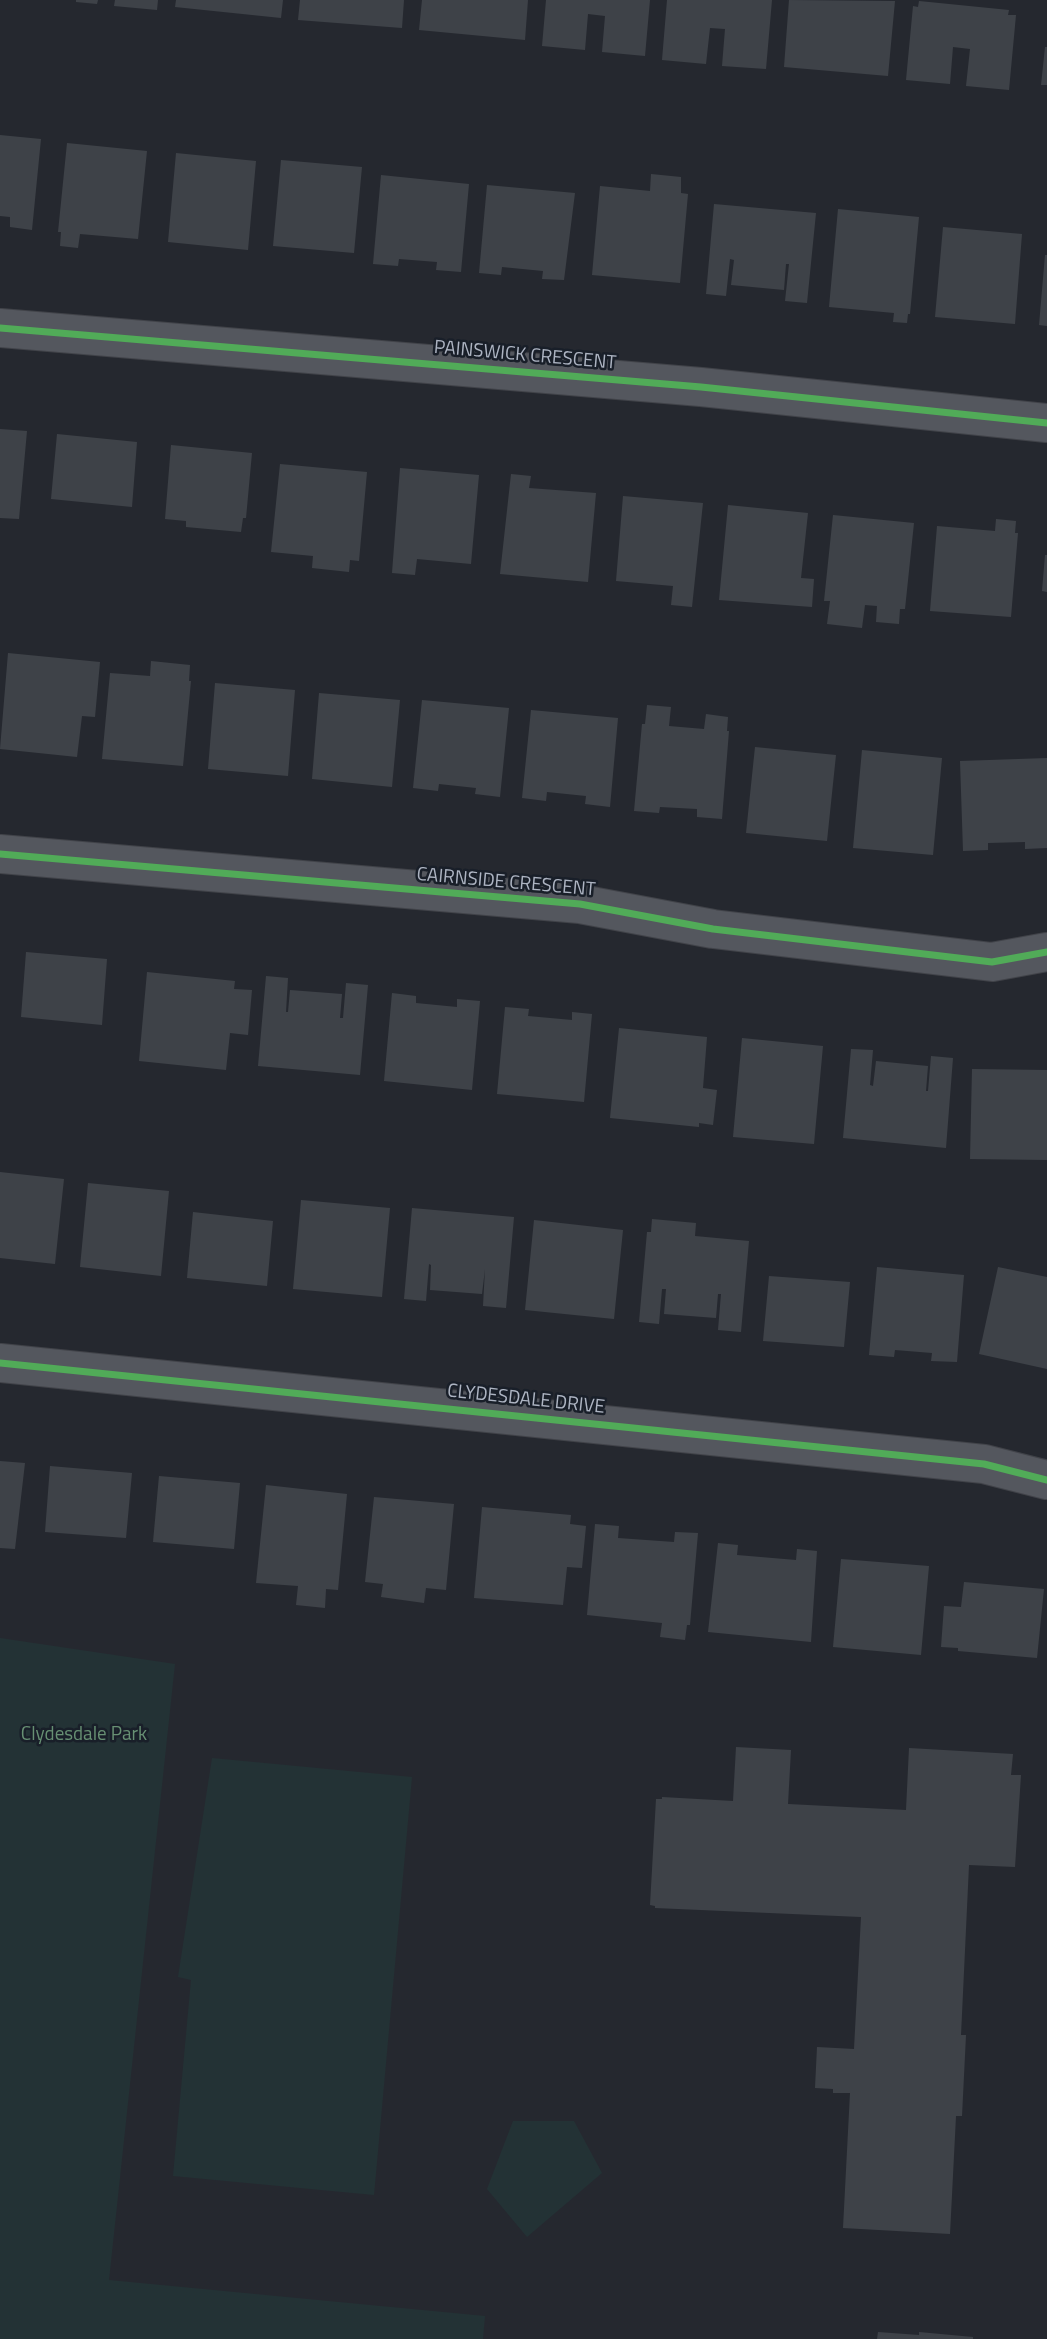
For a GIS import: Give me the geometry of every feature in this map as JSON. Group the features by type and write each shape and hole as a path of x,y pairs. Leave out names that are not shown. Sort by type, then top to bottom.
{"street":[{"name":"PAINSWICK CRESCENT","path":"0,328 701,387 1047,423"},
{"name":"CAIRNSIDE CRESCENT","path":"0,854 580,904 713,929 992,962 1047,951"},
{"name":"CLYDESDALE DRIVE","path":"0,1363 984,1464 1047,1480"}],"green space":[{"name":"Clydesdale Park","path":"0,1638 175,1664 109,2280 485,2316 483,2339 0,2339"},
{"path":"212,1758 412,1777 374,2195 173,2176 191,1980 178,1977"},
{"path":"513,2121 574,2121 602,2173 527,2237 487,2189"}],"building":[{"path":"76,0 98,0 97,4"},
{"path":"115,0 158,0 157,10 114,6"},
{"path":"176,0 283,0 281,18 175,7"},
{"path":"300,0 404,0 402,28 298,20"},
{"path":"422,0 528,0 525,40 419,30"},
{"path":"546,0 650,0 645,56 602,52 605,16 588,14 585,50 542,46"},
{"path":"667,0 772,0 766,69 722,66 725,29 710,28 706,64 662,60"},
{"path":"789,0 895,1 888,76 784,67"},
{"path":"919,1 1009,10 1008,15 1016,15 1009,90 966,86 970,49 953,47 950,84 906,80 913,6 918,7"},
{"path":"1045,47 1047,85 1041,85"},
{"path":"0,135 41,139 32,230 10,227 10,217 0,216"},
{"path":"67,143 147,151 138,239 80,234 78,248 60,246 61,232 58,232"},
{"path":"176,153 256,161 248,250 168,242"},
{"path":"281,160 362,167 354,253 273,246"},
{"path":"651,174 681,177 681,193 688,194 680,283 592,275 600,186 650,191"},
{"path":"381,175 469,184 461,272 436,270 437,262 399,259 398,266 373,264"},
{"path":"487,185 575,193 564,280 542,279 543,271 502,267 501,275 479,273"},
{"path":"714,204 816,213 807,303 785,301 789,264 786,264 784,290 731,285 734,260 730,259 726,296 706,294"},
{"path":"838,209 919,217 907,323 893,322 894,313 829,307"},
{"path":"943,227 1022,234 1015,324 935,317"},
{"path":"1047,255 1047,326 1039,325"},
{"path":"0,429 27,431 19,519 0,518"},
{"path":"57,434 137,442 132,507 51,499"},
{"path":"171,445 252,453 246,518 243,518 241,532 186,527 186,521 165,519"},
{"path":"280,464 367,472 359,561 350,560 349,572 312,568 313,556 271,552"},
{"path":"400,468 479,475 471,564 417,559 415,575 392,573"},
{"path":"511,474 531,476 529,488 596,493 588,582 500,574"},
{"path":"623,496 703,503 692,607 671,605 673,586 616,581"},
{"path":"728,505 808,513 801,578 814,579 812,607 719,600"},
{"path":"833,515 914,523 905,609 900,609 899,624 876,622 877,606 865,605 862,628 827,624 830,601 824,601"},
{"path":"996,519 1016,521 1015,533 1018,533 1011,617 930,611 937,526 995,531"},
{"path":"1047,555 1047,592 1042,591"},
{"path":"8,653 100,662 95,717 82,716 77,757 0,749"},
{"path":"151,661 190,665 191,681 183,766 102,759 110,673 150,676"},
{"path":"215,683 295,690 288,776 208,769"},
{"path":"319,693 400,700 392,787 312,779"},
{"path":"422,700 509,708 500,797 475,794 476,788 439,784 438,791 413,788"},
{"path":"647,705 671,707 669,726 704,729 706,714 728,717 722,819 697,817 697,809 660,807 659,813 634,811 642,724 645,724"},
{"path":"531,710 618,718 610,807 585,804 586,796 547,792 546,801 522,798"},
{"path":"755,747 836,755 827,841 746,833"},
{"path":"862,750 942,758 933,855 853,848"},
{"path":"1047,758 1047,848 1025,849 1025,842 988,843 988,850 963,851 960,761"},
{"path":"26,952 107,959 102,1025 21,1017"},
{"path":"147,972 235,981 234,989 252,990 248,1035 230,1033 226,1070 139,1061"},
{"path":"266,976 288,978 286,1012 290,990 342,994 340,1018 343,1018 346,983 368,985 360,1075 258,1066"},
{"path":"392,993 416,996 416,1003 457,1007 457,999 480,1001 472,1090 384,1081"},
{"path":"505,1007 529,1009 528,1016 572,1020 572,1012 592,1014 584,1102 497,1094"},
{"path":"619,1028 707,1037 703,1088 717,1090 713,1125 699,1123 699,1127 610,1118"},
{"path":"742,1038 823,1046 814,1144 733,1137"},
{"path":"851,1049 873,1050 870,1085 873,1086 876,1061 928,1066 926,1091 931,1056 953,1058 946,1148 843,1138"},
{"path":"972,1069 1047,1070 1047,1160 970,1159"},
{"path":"0,1172 64,1179 55,1264 0,1258"},
{"path":"88,1183 169,1191 161,1276 80,1267"},
{"path":"301,1200 390,1208 382,1297 293,1289"},
{"path":"412,1208 514,1217 506,1308 483,1306 485,1269 482,1294 430,1290 429,1264 426,1301 404,1299"},
{"path":"193,1212 273,1221 267,1286 187,1278"},
{"path":"652,1219 696,1223 695,1236 749,1241 741,1332 718,1330 721,1294 718,1294 716,1318 664,1314 666,1289 662,1289 659,1324 639,1322 647,1232 651,1232"},
{"path":"534,1220 623,1230 614,1319 525,1310"},
{"path":"877,1267 964,1275 957,1362 931,1361 932,1353 895,1350 894,1357 869,1355"},
{"path":"998,1267 1047,1277 1047,1369 979,1354"},
{"path":"769,1276 850,1282 844,1347 763,1341"},
{"path":"0,1461 25,1463 15,1549 0,1548"},
{"path":"50,1466 132,1473 126,1538 45,1532"},
{"path":"159,1476 240,1483 234,1549 153,1542"},
{"path":"266,1485 347,1494 338,1590 326,1589 325,1608 296,1605 298,1586 256,1583"},
{"path":"374,1497 454,1504 446,1590 426,1588 424,1603 381,1597 383,1584 365,1582"},
{"path":"482,1507 571,1515 570,1524 586,1526 582,1568 567,1567 563,1605 474,1598"},
{"path":"595,1524 619,1526 618,1538 674,1542 675,1532 698,1533 690,1625 687,1625 685,1640 660,1637 662,1623 587,1615"},
{"path":"718,1543 738,1545 737,1555 796,1560 797,1549 817,1551 811,1642 708,1632"},
{"path":"841,1559 929,1566 921,1655 833,1647"},
{"path":"964,1582 1044,1589 1037,1658 941,1647 944,1606 961,1607"},
{"path":"736,1747 791,1750 788,1804 906,1810 909,1748 1013,1754 1011,1775 1021,1775 1015,1867 969,1865 961,2035 966,2035 962,2116 956,2116 950,2234 843,2228 850,2093 833,2093 833,2089 815,2088 817,2047 854,2049 861,1917 655,1908 650,1905 656,1799 662,1797 733,1801"},
{"path":"878,2332 919,2335 919,2332 973,2339 877,2339"}],"cycle path":[{"path":"0,328 701,387 1047,423"},
{"path":"0,854 580,904 713,929 992,962 1047,952"},
{"path":"0,1363 984,1464 1047,1480"}]}
